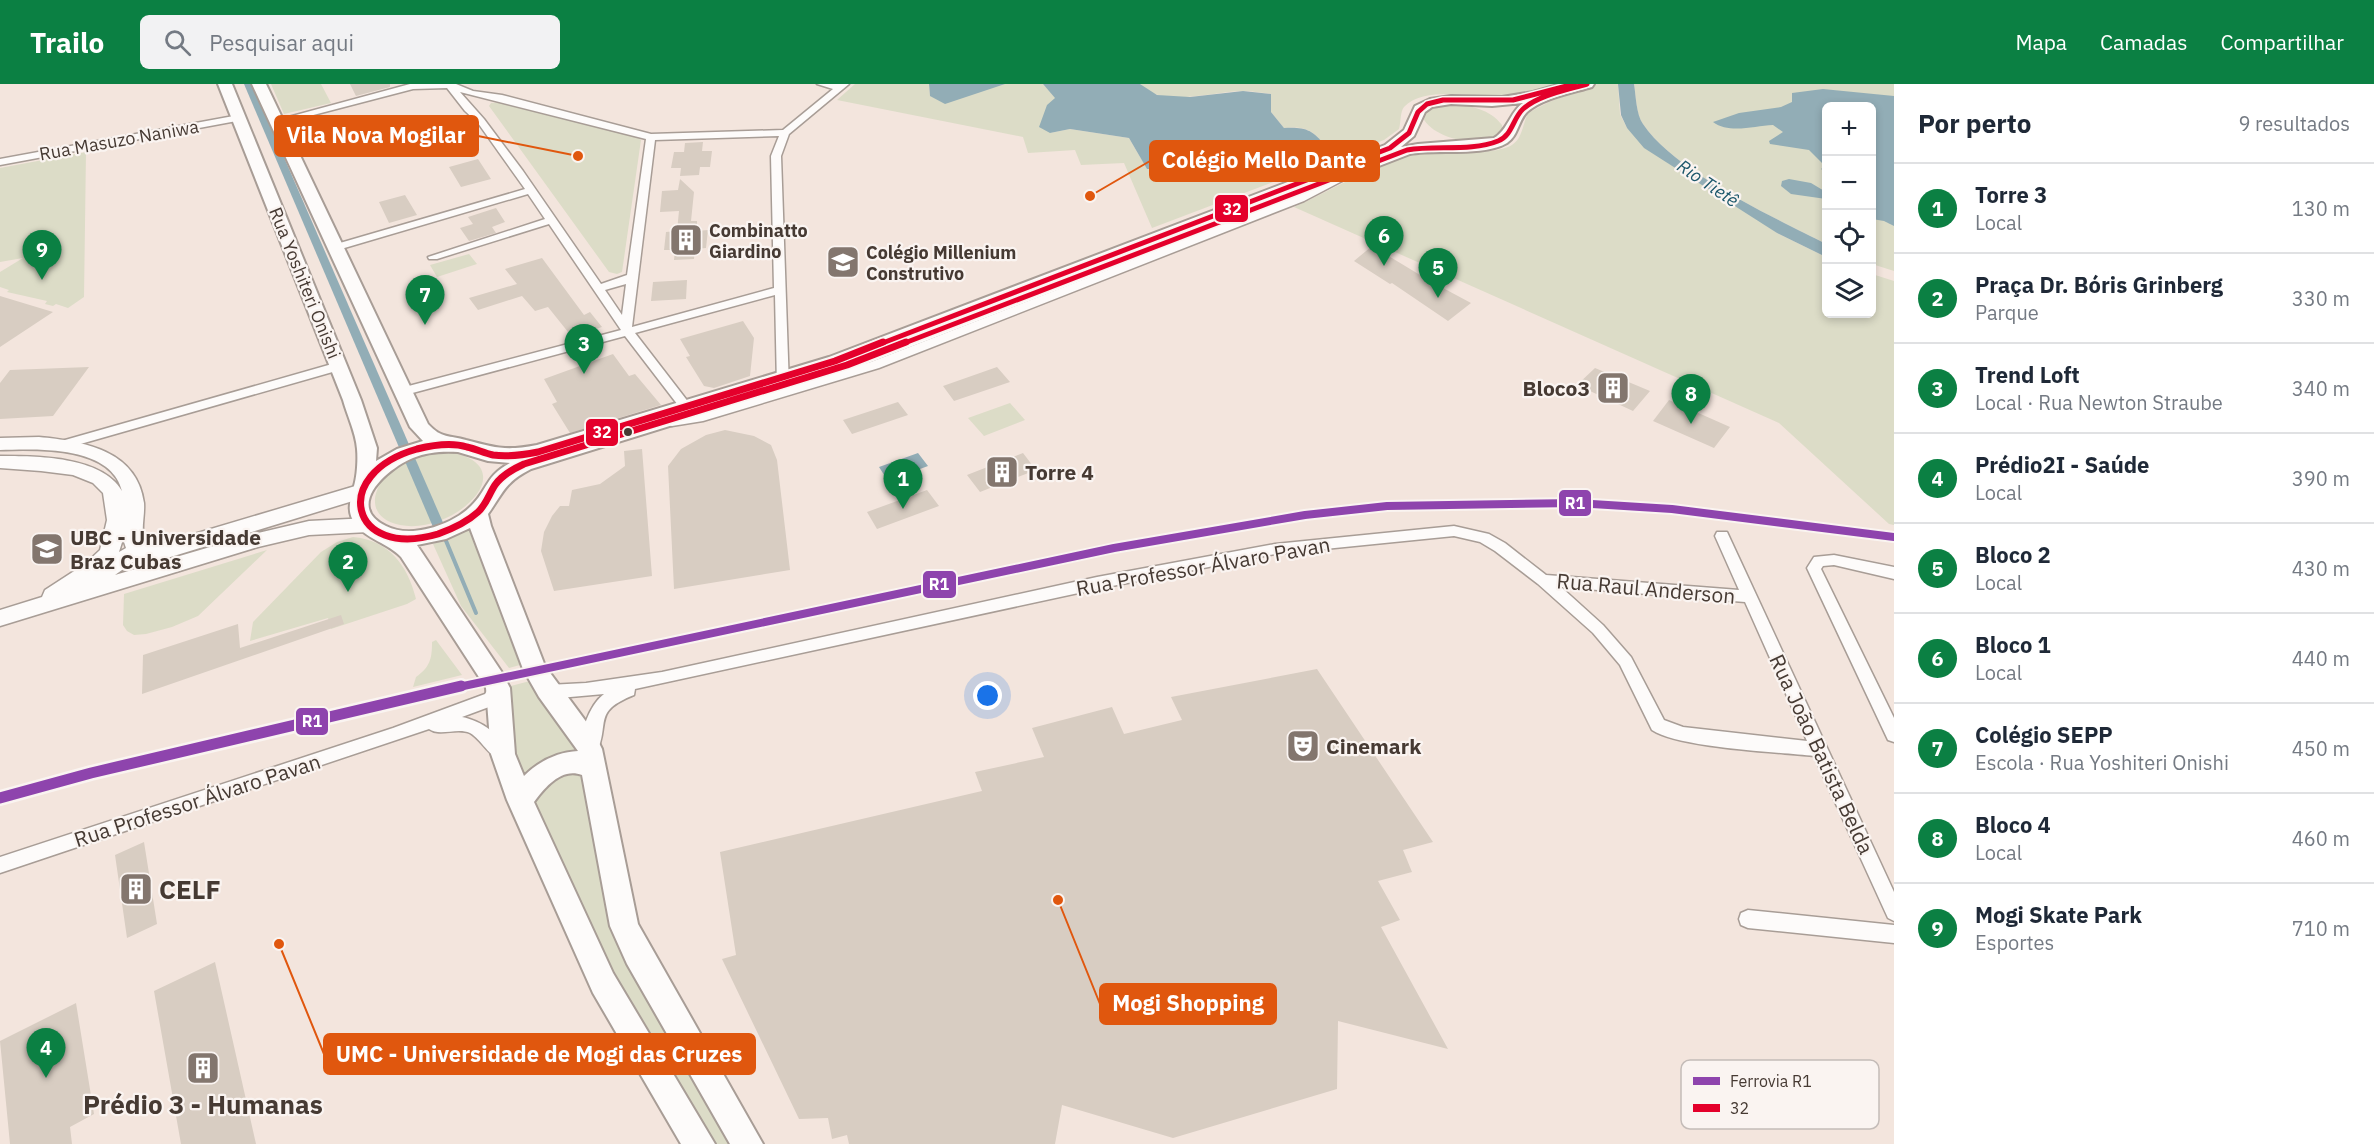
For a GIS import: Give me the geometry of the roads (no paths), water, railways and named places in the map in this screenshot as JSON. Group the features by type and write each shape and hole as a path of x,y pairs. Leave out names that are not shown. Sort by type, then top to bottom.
{"main road":[{"name":"Rua Yoshiteri Onishi","path":"225,84 339,366 367,448 362,491"},
{"name":"Rua Yoshiteri Onishi","path":"259,84 420,427 442,445"},
{"path":"373,528 390,536 411,538 435,534 458,525 477,513 490,498 496,485 510,471 524,464 654,425 783,381 1390,148 1407,135 1416,117 1416,112 1425,105 1444,101 1517,100 1574,84"},
{"path":"699,1144 603,983 520,801 503,754 498,688 409,551 402,544 363,520 359,508 362,491 374,473 388,462 407,453 442,445 459,445 481,453 502,456 538,452 685,406 847,365 1392,155 1428,146 1497,142 1508,134 1517,115 1526,106 1587,84"},
{"path":"1462,101 1500,116 1510,129"},
{"path":"1416,117 1430,132 1450,141 1471,145"},
{"path":"481,453 491,461 496,472 496,485"},
{"path":"477,513 535,669 548,692 580,730 592,759 624,926 637,954 747,1144"},
{"path":"520,801 530,785 549,770 562,764 576,761 586,763 592,759"}],"street":[{"path":"462,84 476,92"},
{"path":"821,84 843,86"},
{"path":"275,122 416,85 450,85 651,137 785,132"},
{"path":"450,85 468,110 473,112"},
{"path":"783,381 776,156 785,132 843,86"},
{"path":"476,92 467,97 473,112 531,190 627,330 685,406"},
{"path":"473,112 485,103 502,98"},
{"name":"Rua Masuzo Naniwa","path":"0,162 239,118"},
{"path":"627,330 651,137"},
{"path":"654,425 698,418 875,365 1300,199 1392,155"},
{"path":"337,247 531,190"},
{"path":"433,257 551,219"},
{"path":"598,288 634,276"},
{"path":"405,391 780,290"},
{"path":"9,453 63,445 339,366"},
{"path":"63,445 84,449 107,459 119,468 131,489 134,501 133,540 139,552"},
{"path":"9,453 82,471 107,484 115,500 117,519 103,572"},
{"path":"258,540 325,514 362,491"},
{"path":"0,618 35,607 103,572 121,559 139,552 164,551 362,491"},
{"path":"35,607 92,569 103,572 309,528 373,528"},
{"name":"Rua Professor Álvaro Pavan","path":"548,692 586,690 662,678 1185,566 1275,549 1436,531 1454,531 1484,538 1507,551 1543,580 1616,647 1636,678 1654,719 1664,729 1683,734 1819,749"},
{"name":"Rua João Batista Belda","path":"1722,536 1894,912"},
{"path":"1894,573 1834,560 1819,561 1814,568 1894,735"},
{"name":"Rua Raul Anderson","path":"1543,580 1750,597"},
{"name":"Rua Professor Álvaro Pavan","path":"592,759 596,712 606,699 662,678"},
{"name":"Rua Professor Álvaro Pavan","path":"0,865 394,735 491,699 498,688"},
{"name":"Rua Professor Álvaro Pavan","path":"394,735 444,724 465,723 487,735 503,754"},
{"path":"1748,919 1894,934"}],"water":[{"path":"929,84 1005,84 945,104 930,96"},
{"path":"1043,84 1140,84 1157,95 1190,97 1243,91 1271,94 1271,112 1284,128 1308,130 1325,146 1296,161 1215,176 1182,169 1147,169 1129,138 1070,129 1050,133 1039,127 1047,105 1055,98"},
{"name":"Rio Tietê","path":"1618,84 1634,84 1641,120 1658,142 1678,159 1727,192 1822,242 1822,255 1777,233 1644,148 1627,128 1621,115"},
{"path":"1823,89 1894,96 1894,226 1876,220 1876,102 1822,102 1822,163 1809,150 1770,144 1769,141 1783,132 1773,125 1726,128 1713,122 1739,113 1781,107 1792,102 1792,93"},
{"path":"1789,179 1811,183 1822,190 1822,198 1791,194 1781,186 1782,181"},
{"path":"918,453 928,466 888,481 879,467"}],"waterway":[{"path":"248,84 439,527"},
{"path":"444,536 476,613"}],"rail line":[{"name":"R1","path":"0,798 91,773 535,669 1114,548 1305,515 1387,506 1576,503 1672,509 1894,537"}],"place":[{"name":"Vila Nova Mogilar","path":"578,156"},
{"name":"Colégio Mello Dante","path":"1090,196"},
{"name":"Combinatto Giardino","path":"686,240"},
{"name":"Colégio Millenium Construtivo","path":"843,262"},
{"name":"Bloco 1","path":"1384,266"},
{"name":"Mogi Skate Park","path":"42,280"},
{"name":"Bloco 2","path":"1438,298"},
{"name":"Colégio SEPP","path":"425,325"},
{"name":"Trend Loft","path":"584,374"},
{"name":"Bloco3","path":"1613,388"},
{"name":"Bloco 4","path":"1691,424"},
{"name":"Torre 4","path":"1002,472"},
{"name":"Torre 3","path":"903,509"},
{"name":"UBC - Universidade Braz Cubas","path":"47,549"},
{"name":"Praça Dr. Bóris Grinberg","path":"348,592"},
{"name":"Cinemark","path":"1303,746"},
{"name":"CELF","path":"136,889"},
{"name":"Mogi Shopping","path":"1058,900"},
{"name":"UMC - Universidade de Mogi das Cruzes","path":"279,944"},
{"name":"Prédio 3 - Humanas","path":"203,1068"},
{"name":"Prédio2I - Saúde","path":"46,1078"}]}
